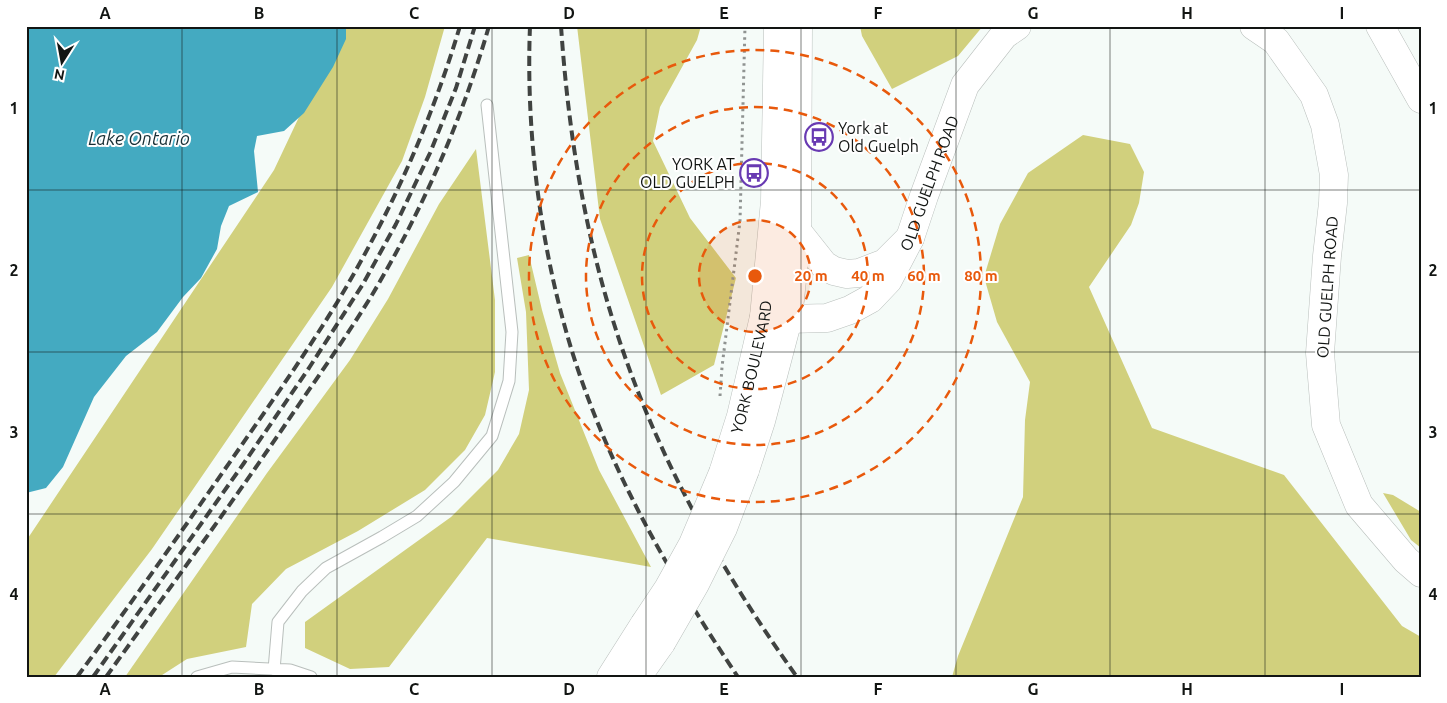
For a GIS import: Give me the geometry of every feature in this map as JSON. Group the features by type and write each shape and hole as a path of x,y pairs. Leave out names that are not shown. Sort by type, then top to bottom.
{"main road":[{"name":"YORK BOULEVARD","path":"776,318 775,201 778,26"},
{"name":"YORK BOULEVARD","path":"637,677 668,589 734,471 741,416 776,318 797,231 798,26"},
{"name":"OLD GUELPH ROAD","path":"776,318 827,318 850,310 870,299 888,280 910,238 965,85 1004,35 1017,26"},
{"name":"OLD GUELPH ROAD","path":"1254,26 1276,41 1314,95 1326,125 1334,175 1334,203 1327,256 1320,353 1326,425 1359,505 1406,560 1421,573"},
{"path":"1384,33 1421,99"},
{"path":"797,231 824,265 834,271 847,274 859,273 885,263 910,238"},
{"name":"YORK BOULEVARD","path":"611,677 653,634"}],"lane":[{"path":"274,670 278,622 302,591 326,568 416,516 454,482 492,436 509,381 512,332 487,105"},
{"path":"197,677 232,667 290,670 311,677"}],"path":[{"path":"720,404 722,367 740,221 745,26"}],"shaded area":[{"path":"342,26 445,26 425,97 402,161 332,287 152,549 54,677 26,677 26,541 274,170"},
{"path":"577,26 701,26 697,40 660,107 653,141 690,218 736,278 714,365 661,395 600,219"},
{"path":"860,26 983,26 958,56 892,89 862,36"},
{"path":"1083,135 1130,144 1144,172 1139,203 1131,225 1089,287 1152,428 1284,475 1402,626 1421,637 1421,677 952,677 958,656 1023,497 1025,420 1030,382 997,322 984,277 1000,224 1028,173"},
{"path":"476,149 495,300 495,372 485,415 465,450 425,490 358,531 286,569 252,604 246,647 187,659 159,677 125,677 267,473 350,360 388,299 439,204"},
{"path":"529,255 560,373 599,470 651,567 487,538 389,667 350,669 305,648 305,622 451,517 498,470 519,434 529,390 526,312 517,258"},
{"path":"1383,493 1393,495 1421,512 1421,548 1411,540"}],"water":[{"name":"Lake Ontario","path":"26,26 346,26 346,39 333,67 304,113 284,131 257,136 254,151 258,192 229,206 221,226 217,249 201,278 183,297 157,332 126,356 94,397 63,467 46,488 26,493"}],"railway":[{"path":"77,677 259,420 338,301 375,235 408,167 436,98 460,26"},
{"path":"93,677 244,463 309,368 363,284 396,224 430,153 456,88 475,26"},
{"path":"106,677 263,457 372,295 408,231 439,164 466,96 489,26"},
{"path":"530,26 531,120 541,215 549,262 573,354 603,435 636,507 674,576 738,677"},
{"path":"561,26 568,103 586,217 605,293 632,376 650,422 693,511 742,596 797,677"}],"place":[{"name":"York at Old Guelph","path":"819,137"},
{"name":"YORK AT OLD GUELPH","path":"754,173"}]}
